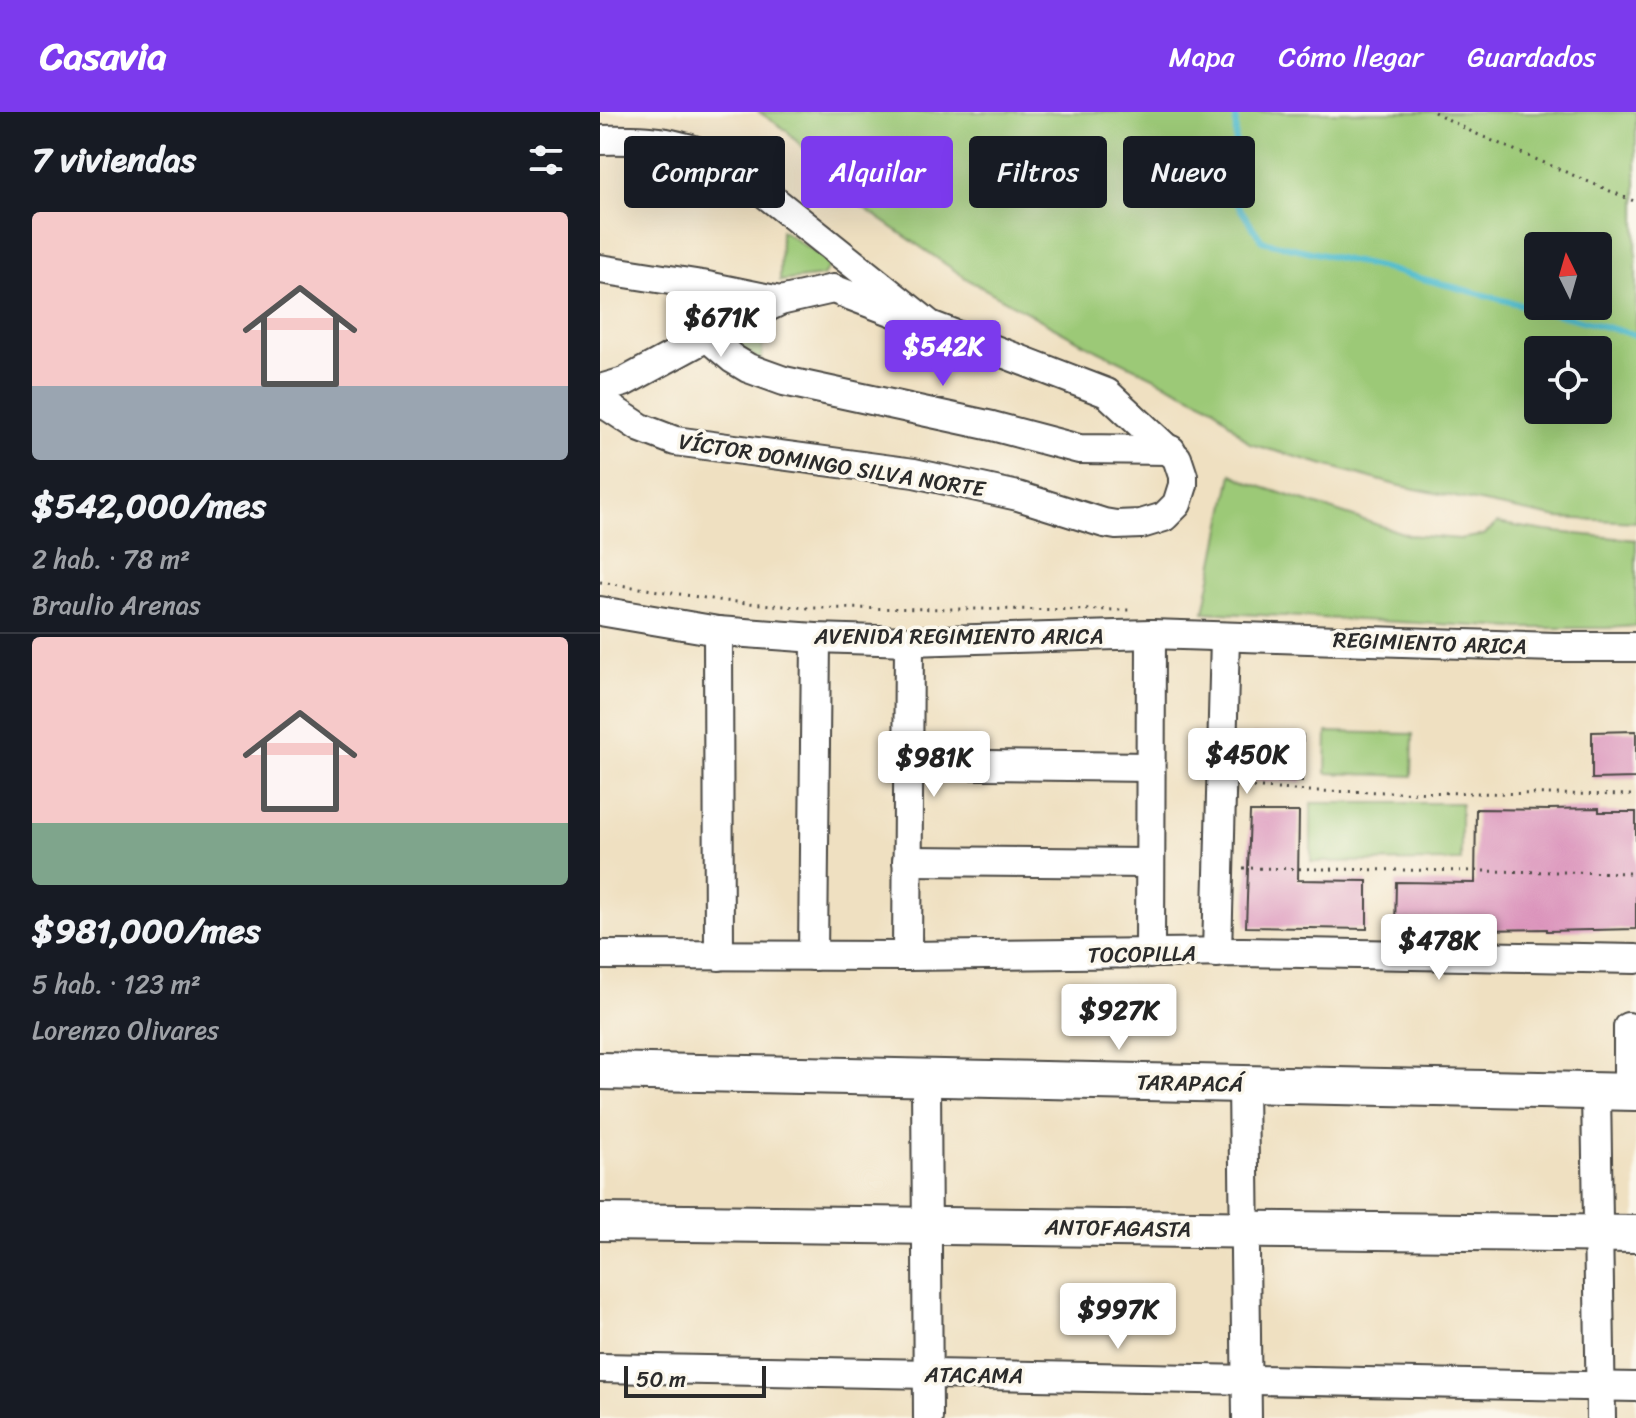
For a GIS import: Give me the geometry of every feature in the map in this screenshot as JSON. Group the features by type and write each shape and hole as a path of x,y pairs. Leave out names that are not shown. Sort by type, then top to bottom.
{"main road":[{"name":"TARAPACÁ","path":"600,1071 1620,1091"},
{"name":"ANTOFAGASTA","path":"600,1222 1636,1234"}],"street":[{"path":"600,140 672,143 705,154 737,171 930,325"},
{"path":"833,289 850,260"},
{"path":"600,269 780,301"},
{"path":"600,389 624,382 780,301 833,289 1107,393 1171,450"},
{"path":"707,337 748,368 784,381 992,426 1079,449 1171,450"},
{"name":"VÍCTOR DOMINGO SILVA NORTE","path":"600,401 641,428 675,441 914,473 1018,496 1104,523 1129,525 1164,517 1177,504 1183,485 1181,466 1171,450"},
{"name":"AVENIDA REGIMIENTO ARICA","path":"600,611 718,631 816,638 909,641 1151,634 1225,637"},
{"path":"718,631 719,956"},
{"path":"1150,954 1151,634"},
{"path":"1217,953 1225,637"},
{"name":"REGIMIENTO ARICA","path":"1225,637 1636,647"},
{"path":"813,956 816,638"},
{"path":"907,956 909,641"},
{"path":"908,764 1150,767"},
{"path":"907,861 1150,863"},
{"name":"TOCOPILLA","path":"600,955 1217,953 1636,959"},
{"path":"1601,1418 1598,1233 1628,1027"},
{"path":"926,1078 928,1418"},
{"path":"1243,1084 1247,1418"},
{"name":"ATACAMA","path":"600,1368 1636,1387"}],"path":[{"path":"1434,112 1472,132 1636,202"},
{"path":"600,582 725,601 808,608 1130,609 1151,634"},
{"path":"1221,786 1310,791 1636,795"},
{"path":"1219,868 1636,873"}],"green space":[{"path":"759,112 1636,112 1636,522 1558,518 1396,485 1250,444 1213,406 1081,342 970,281 864,208 953,208 953,136 801,136 801,146 786,130"},
{"path":"781,230 831,263 823,276 780,281"},
{"path":"688,299 723,302 684,331"},
{"path":"765,318 761,361 731,340"},
{"path":"1232,474 1250,483 1409,535 1460,539 1484,535 1497,523 1636,540 1636,626 1515,628 1204,612"},
{"path":"1327,732 1413,734 1412,776 1326,773"},
{"path":"1311,803 1461,803 1461,861 1311,862"}],"building":[{"path":"1636,731 1636,778 1592,779 1592,732"},
{"path":"1253,734 1303,735 1302,782 1252,781"},
{"path":"1599,808 1599,812 1636,812 1636,929 1395,929 1396,882 1475,883 1476,809"},
{"path":"1250,812 1299,812 1298,880 1367,881 1367,929 1246,927"}],"waterway":[{"path":"1236,112 1235,201 1262,241 1378,267 1636,335"}]}
